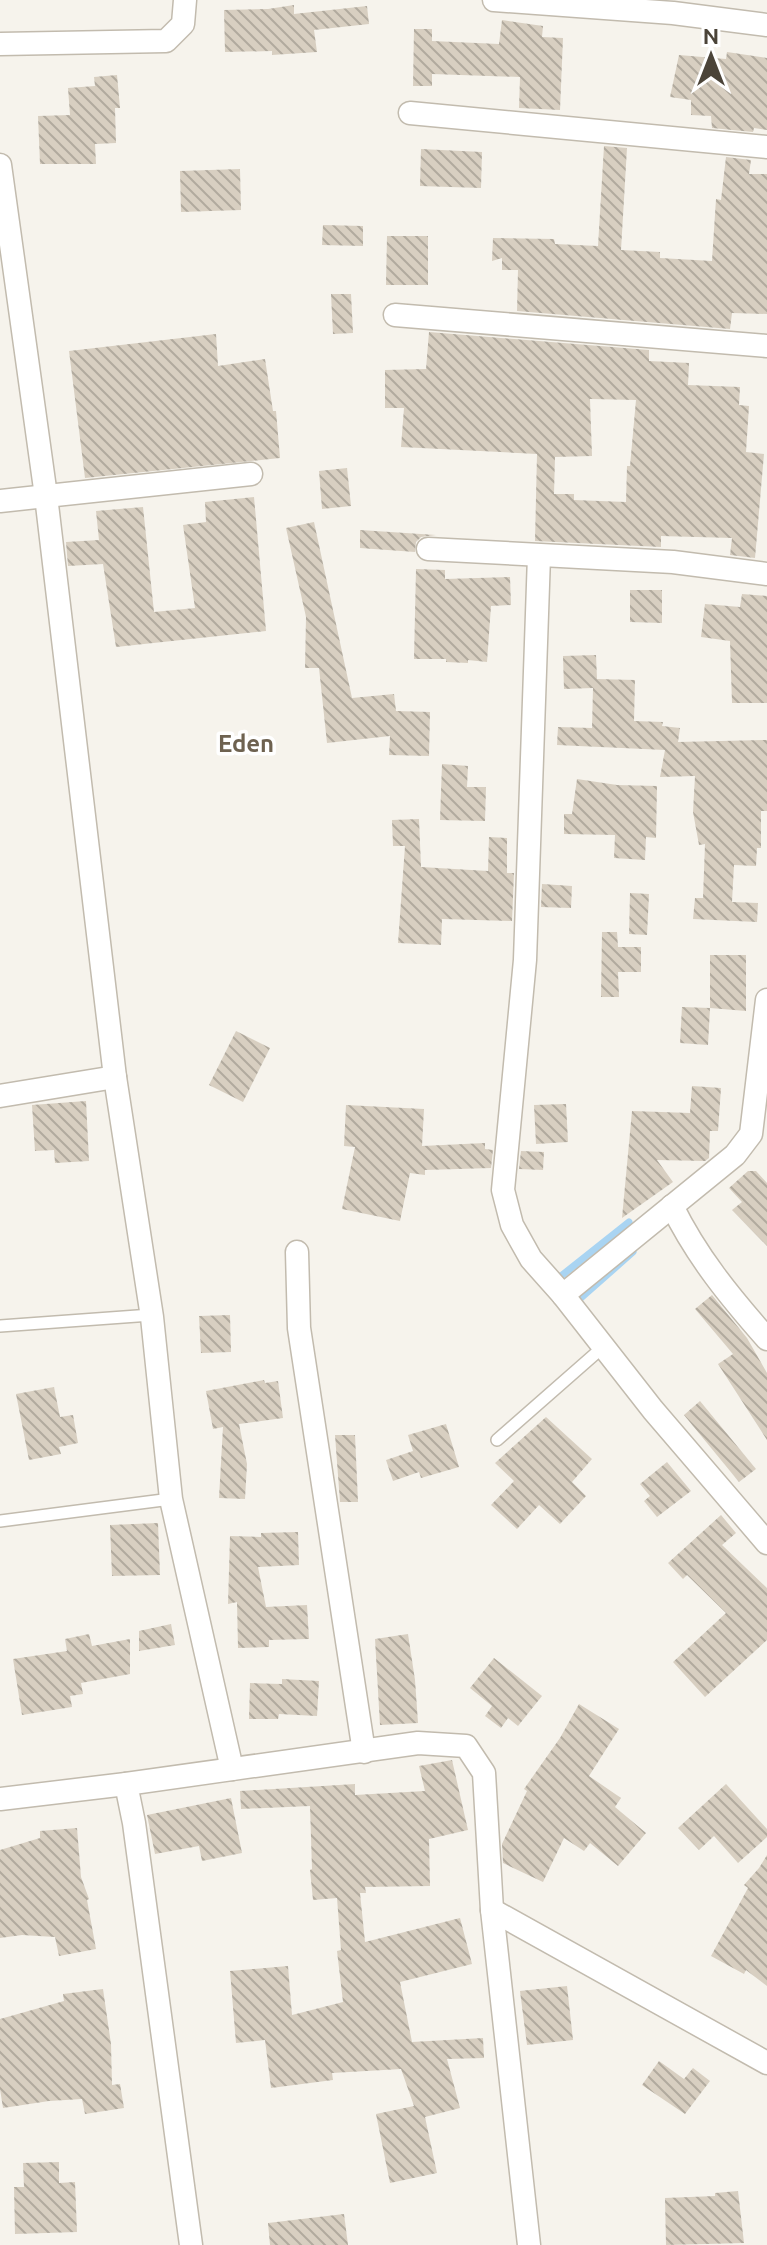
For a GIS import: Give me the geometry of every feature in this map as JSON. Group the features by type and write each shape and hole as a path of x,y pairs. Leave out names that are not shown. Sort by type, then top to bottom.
{"street":[{"path":"0,44 166,41 183,24 185,0"},
{"path":"494,0 673,13 767,25"},
{"path":"410,113 767,147"},
{"path":"0,165 46,496 115,1077 151,1315 171,1499 232,1769"},
{"path":"395,315 767,346"},
{"path":"0,501 251,474"},
{"path":"428,549 673,562 767,574"},
{"path":"539,556 525,960 503,1190 512,1225 531,1259 767,1543"},
{"path":"563,1295 735,1155 751,1134 767,1000"},
{"path":"0,1096 115,1077"},
{"path":"672,1206 690,1243 718,1282 767,1339"},
{"path":"297,1252 299,1328 364,1752"},
{"path":"0,1799 418,1743 466,1746 484,1773 492,1910 529,2245"},
{"path":"126,1784 134,1823 191,2245"},
{"path":"492,1910 767,2063"}],"lane":[{"path":"0,1326 151,1315"},
{"path":"497,1440 603,1347"},
{"path":"0,1521 171,1499"}],"building":[{"path":"294,5 294,14 367,6 369,24 314,30 317,52 272,55 272,51 225,52 224,10"},
{"path":"502,20 543,26 542,37 563,38 560,110 519,108 520,77 432,74 432,86 413,86 414,29 432,29 432,41 499,44"},
{"path":"727,52 767,58 767,130 754,128 753,132 712,128 711,116 691,115 691,100 670,97 679,55 726,59"},
{"path":"117,75 120,108 115,108 116,143 95,144 96,164 40,164 38,116 70,115 68,88 95,86 94,77"},
{"path":"604,146 627,148 621,250 660,252 660,258 712,261 716,199 721,200 726,157 751,160 749,174 767,174 767,314 732,313 730,329 517,311 518,270 502,270 502,258 492,261 493,238 554,239 555,244 598,246"},
{"path":"421,149 482,152 481,188 420,186"},
{"path":"240,169 241,210 181,212 180,171"},
{"path":"323,225 363,226 363,246 322,245"},
{"path":"387,236 428,236 428,285 386,285"},
{"path":"331,294 351,294 353,333 333,334"},
{"path":"429,332 649,350 649,361 689,363 688,385 740,387 739,405 749,406 746,452 764,454 755,558 730,555 732,538 661,536 661,547 535,541 537,454 401,447 404,408 385,408 385,370 426,369","holes":["590,399 636,400 630,466 627,466 626,502 574,500 574,494 554,494 555,457 592,456"]},
{"path":"216,334 218,366 265,359 273,411 276,411 280,458 85,478 69,351"},
{"path":"347,468 351,506 322,509 319,471"},
{"path":"254,497 266,631 116,647 103,564 68,566 66,542 99,540 96,511 143,507 154,612 195,608 183,525 206,522 205,502"},
{"path":"314,522 352,698 394,694 396,711 430,712 429,756 389,755 390,736 327,743 319,668 305,668 306,617 286,528"},
{"path":"360,530 436,535 421,537 416,542 415,552 360,548"},
{"path":"416,569 445,570 445,579 510,577 511,605 491,606 487,662 414,659"},
{"path":"630,590 662,590 662,623 630,622"},
{"path":"742,594 767,596 767,703 732,703 730,641 701,637 705,604 740,607"},
{"path":"596,655 597,679 635,680 634,721 663,722 662,726 680,728 678,742 767,740 767,811 761,811 761,848 757,848 756,866 734,865 732,902 758,903 757,922 693,919 695,898 703,898 705,844 699,845 693,812 695,776 660,777 665,750 557,745 558,727 592,728 593,688 564,689 563,656"},
{"path":"442,764 468,766 467,787 486,787 485,821 440,820"},
{"path":"577,779 617,785 657,786 656,838 646,837 645,860 614,858 615,835 564,834 564,814 572,814"},
{"path":"419,819 421,867 488,871 489,837 507,838 507,873 514,873 512,921 442,919 441,945 398,943 405,846 393,846 392,820"},
{"path":"542,884 572,886 571,908 541,907"},
{"path":"630,893 649,894 647,935 629,934"},
{"path":"602,932 617,932 618,947 641,947 641,972 618,972 619,997 601,997"},
{"path":"710,955 746,955 746,1011 710,1008"},
{"path":"682,1007 710,1008 708,1045 680,1043"},
{"path":"236,1031 270,1048 243,1102 209,1085"},
{"path":"692,1086 721,1088 718,1131 710,1131 709,1158 705,1161 657,1160 673,1182 622,1218 632,1111 690,1113"},
{"path":"86,1101 89,1161 55,1163 54,1150 35,1151 32,1105"},
{"path":"566,1104 568,1142 536,1144 534,1105"},
{"path":"346,1105 424,1109 422,1146 485,1143 485,1149 493,1150 491,1168 425,1170 425,1175 410,1173 400,1221 342,1209 355,1147 344,1146"},
{"path":"521,1151 544,1152 543,1170 519,1169"},
{"path":"748,1171 756,1171 767,1183 767,1246 732,1210 742,1202 729,1188"},
{"path":"712,1295 747,1338 767,1373 767,1440 718,1364 733,1354 695,1309"},
{"path":"230,1315 231,1352 201,1353 199,1316"},
{"path":"264,1380 265,1383 278,1381 283,1418 239,1424 247,1464 245,1499 219,1498 223,1427 213,1429 206,1391"},
{"path":"54,1387 60,1417 73,1415 78,1443 59,1447 61,1454 29,1460 16,1394"},
{"path":"700,1401 756,1469 739,1482 684,1415"},
{"path":"546,1417 592,1459 572,1482 586,1496 560,1524 539,1505 517,1529 491,1505 514,1481 495,1463"},
{"path":"446,1424 459,1467 421,1478 419,1472 393,1481 386,1460 413,1451 408,1435"},
{"path":"335,1435 355,1435 358,1502 340,1502"},
{"path":"667,1462 691,1491 657,1517 644,1501 650,1496 640,1484"},
{"path":"721,1515 736,1533 722,1545 767,1588 767,1640 705,1697 673,1662 726,1613 687,1575 683,1579 668,1563"},
{"path":"158,1523 160,1575 112,1576 110,1525"},
{"path":"298,1532 299,1565 258,1567 266,1607 307,1605 309,1639 269,1640 269,1647 238,1648 237,1602 228,1604 230,1536 261,1537 261,1533"},
{"path":"171,1624 175,1645 139,1651 139,1631"},
{"path":"89,1634 92,1646 130,1639 130,1674 81,1683 83,1694 70,1696 72,1707 22,1715 13,1659 67,1651 65,1639"},
{"path":"408,1634 418,1723 380,1725 375,1639"},
{"path":"494,1658 542,1696 518,1726 508,1718 501,1728 485,1716 492,1706 470,1688"},
{"path":"282,1679 319,1681 317,1716 279,1714 278,1719 249,1719 250,1683 282,1684"},
{"path":"579,1704 619,1729 589,1776 621,1798 615,1807 646,1833 618,1866 590,1843 584,1851 564,1838 543,1882 503,1863 502,1844 527,1791 524,1789 560,1738"},
{"path":"452,1760 468,1830 429,1839 430,1886 365,1887 366,1893 360,1893 365,1942 460,1918 472,1964 400,1982 412,2042 483,2038 484,2058 447,2059 460,2108 425,2117 437,2173 390,2183 376,2114 414,2106 401,2069 332,2073 333,2080 271,2088 265,2040 236,2043 230,1971 288,1966 292,2015 343,2002 337,1951 341,1950 337,1898 313,1900 310,1806 241,1809 240,1791 355,1784 355,1795 425,1791 419,1766"},
{"path":"726,1784 767,1829 767,1837 738,1863 714,1836 699,1850 678,1828"},
{"path":"231,1798 242,1853 202,1861 199,1846 155,1854 147,1815"},
{"path":"77,1828 81,1877 89,1899 96,1949 59,1956 55,1937 22,1935 0,1938 0,1850 40,1838 40,1831"},
{"path":"767,1855 767,1986 746,1970 744,1974 711,1956 748,1888 744,1885"},
{"path":"567,1986 573,2040 527,2045 520,1991"},
{"path":"103,1989 111,2044 112,2085 120,2084 124,2108 85,2114 82,2099 3,2108 0,2019 64,2001 63,1994"},
{"path":"659,2061 684,2079 693,2068 710,2081 685,2114 642,2085"},
{"path":"59,2162 59,2183 75,2182 77,2232 15,2234 14,2187 24,2187 23,2163"},
{"path":"738,2191 744,2243 666,2245 665,2198 715,2196 715,2193"},
{"path":"344,2214 348,2245 270,2245 268,2223"}],"waterway":[{"path":"561,1276 629,1222"},
{"path":"581,1298 633,1252"}],"district":[{"name":"Eden","path":"246,744"}]}
